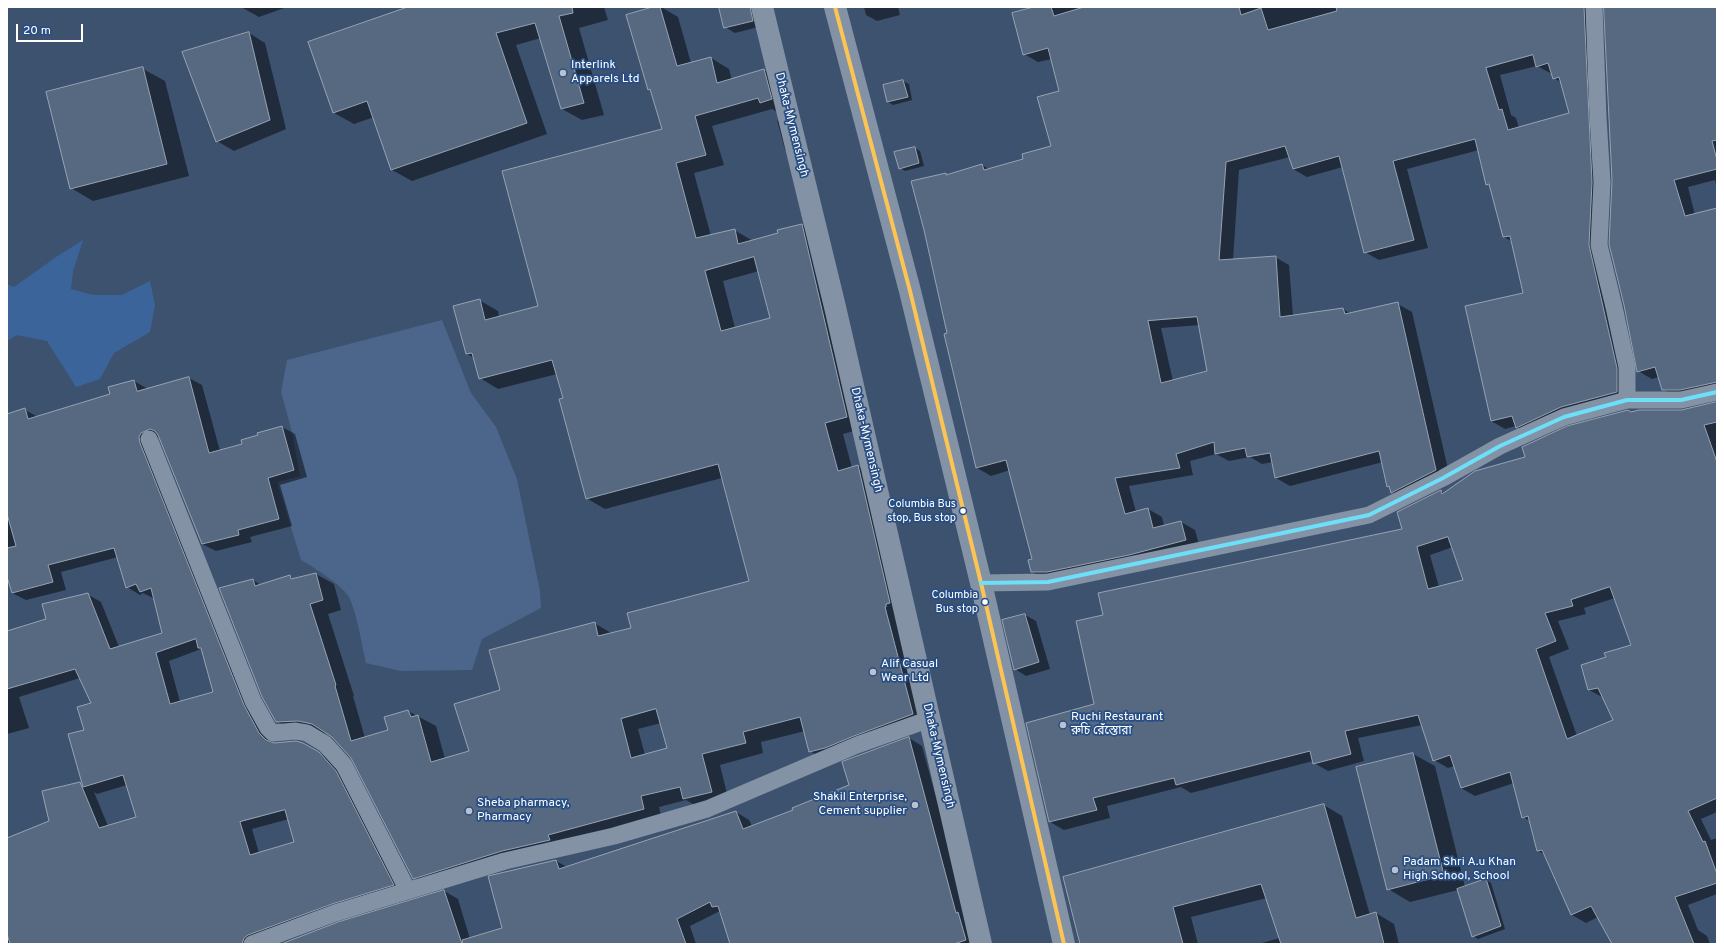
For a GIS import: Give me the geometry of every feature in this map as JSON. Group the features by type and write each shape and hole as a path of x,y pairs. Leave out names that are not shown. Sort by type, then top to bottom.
{"highway":[{"name":"Dhaka-Mymensingh","path":"762,7 835,307 981,944"},
{"path":"835,7 910,291 981,583 1064,944"}],"street":[{"path":"1594,7 1602,182 1599,245 1627,367 1627,400"},
{"path":"981,583 1048,582 1369,515 1443,478 1500,446 1556,420 1627,400 1681,400 1717,392"},
{"path":"149,439 253,701 268,728 273,733 296,731 308,733 325,744 344,764 408,891"},
{"path":"252,944 335,913 505,861 614,836 707,809 857,745 930,719"}],"shaded area":[{"path":"83,240 73,271 71,289 93,295 122,295 150,281 155,305 150,332 114,353 100,379 76,387 47,341 17,335 7,341 7,284 14,287"},
{"path":"442,320 471,393 496,427 517,479 540,591 541,608 482,639 472,670 401,671 366,663 357,621 349,597 334,582 301,560 277,482 300,476 292,432 281,392 287,360"}],"building":[{"path":"408,7 572,7 573,13 559,16 584,103 561,109 535,23 496,33 527,123 391,170 367,101 333,113 308,42"},
{"path":"653,7 660,7 677,66 711,57 717,83 764,69 772,99 760,103 758,98 695,116 706,155 676,163 696,238 735,229 738,244 778,233 777,230 802,224 847,417 825,423 838,471 858,465 890,603 886,604 885,607 913,714 825,748 809,752 800,717 743,732 746,743 702,754 712,792 683,799 680,787 641,796 644,809 548,835 550,840 502,851 413,879 351,758 332,737 312,724 298,721 276,722 262,697 219,588 253,579 255,586 290,575 291,579 316,573 323,600 310,604 336,685 335,686 351,741 388,730 384,717 408,710 411,717 418,715 431,762 469,751 454,704 500,690 489,650 595,622 598,636 631,628 627,613 749,581 718,464 586,499 559,399 563,398 552,360 479,379 472,353 466,354 453,306 480,299 485,320 538,306 502,171 662,129 650,89 648,90 626,15","holes":["754,257 770,318 721,331 705,271","656,709 667,748 631,758 621,719"]},
{"path":"719,7 750,7 753,21 724,28"},
{"path":"1034,7 1051,7 1054,16 1084,7 1239,7 1241,15 1261,8 1268,30 1337,11 1336,7 1584,7 1592,182 1589,245 1617,368 1617,392 1561,407 1516,428 1512,416 1491,421 1465,306 1523,293 1510,236 1503,237 1489,184 1486,185 1475,139 1393,161 1414,240 1364,253 1339,156 1293,169 1285,146 1226,162 1219,260 1276,256 1280,317 1343,308 1345,314 1398,302 1436,470 1391,493 1389,486 1387,487 1379,451 1275,478 1270,453 1247,457 1245,448 1215,454 1214,442 1176,454 1180,468 1115,478 1125,514 1148,508 1153,528 1181,521 1186,540 1129,555 1047,572 1031,572 1028,560 1032,559 1006,460 976,468 944,334 947,333 924,230 911,181 946,173 946,175 982,164 984,170 1023,159 1022,154 1051,146 1037,97 1059,91 1048,48 1023,55 1012,13","holes":["1533,55 1536,67 1548,63 1553,79 1559,77 1569,113 1508,130 1502,109 1499,110 1486,68","1197,317 1207,371 1161,383 1148,321"]},
{"path":"1604,7 1717,7 1717,140 1712,141 1717,160 1717,169 1674,180 1685,216 1717,208 1717,382 1680,390 1662,390 1655,367 1637,372 1624,305 1609,244 1612,181"},
{"path":"249,32 270,120 216,142 182,52"},
{"path":"143,67 167,164 70,189 46,92"},
{"path":"903,80 908,97 887,102 883,85"},
{"path":"915,147 919,163 899,169 894,152"},
{"path":"189,377 209,453 242,444 241,440 258,435 257,433 282,426 294,470 268,478 279,519 238,530 239,535 202,544 158,435 155,431 150,429 141,433 139,437 140,443 244,705 259,733 266,740 274,743 296,741 303,743 319,752 336,771 394,885 332,904 248,935 244,938 242,944 10,944 7,934 7,838 49,821 42,791 80,782 99,828 136,817 123,775 83,787 68,734 84,730 77,707 91,703 75,669 7,689 7,631 46,619 42,604 88,593 110,649 162,633 151,588 140,592 136,584 126,588 114,548 48,565 53,582 12,593 7,577 7,548 16,546 7,514 7,414 25,408 28,419 110,394 108,387 134,380 137,391","holes":["196,639 198,648 201,648 213,692 170,704 156,653","285,810 294,842 250,855 240,822"]},
{"path":"1717,402 1717,422 1704,425 1717,462 1717,798 1688,811 1703,842 1705,841 1717,874 1717,883 1675,897 1694,944 1612,944 1591,906 1571,915 1542,850 1537,851 1528,816 1522,818 1510,772 1461,788 1450,755 1433,761 1418,715 1345,731 1351,754 1313,764 1310,751 1176,785 1174,778 1093,798 1097,810 1049,822 1026,723 1094,704 1076,621 1103,615 1098,593 1402,529 1397,512 1441,490 1442,494 1475,471 1525,457 1522,447 1567,426 1628,410 1631,412 1639,410 1681,410","holes":["1448,537 1463,580 1428,589 1417,547","1610,587 1631,645 1604,653 1606,657 1581,665 1588,690 1598,688 1613,720 1567,739 1536,649 1556,641 1545,613 1573,606 1571,600"]},
{"path":"1025,614 1039,662 1014,670 1002,620"},
{"path":"909,737 956,913 958,912 966,940 954,944 730,944 718,906 712,907 710,902 677,919 686,944 463,944 462,940 502,928 488,876 556,860 559,869 736,811 743,829 793,810 792,808 849,785 842,762"},
{"path":"1413,753 1444,875 1387,890 1356,767"},
{"path":"1324,804 1356,918 1376,912 1384,944 1281,944 1261,884 1173,907 1183,944 1080,944 1063,877"},
{"path":"1486,879 1501,926 1472,937 1457,889"},
{"path":"444,890 462,944 281,944 338,922"}],"transit line":[{"path":"835,7 910,291 981,583 1064,944"},
{"path":"981,583 1048,582 1369,515 1443,478 1500,446 1564,417 1627,400 1681,400 1717,392"}],"place":[{"name":"Interlink Apparels Ltd","path":"563,73"},
{"name":"Columbia Bus stop, Bus stop","path":"963,511"},
{"name":"Columbia Bus stop","path":"985,602"},
{"name":"Alif Casual Wear Ltd","path":"873,672"},
{"name":"Ruchi Restaurant রুচি রেঁস্তোরা","path":"1063,725"},
{"name":"Shakil Enterprise, Cement supplier","path":"915,805"},
{"name":"Sheba pharmacy, Pharmacy","path":"469,811"},
{"name":"Padam Shri A.u Khan High School, School","path":"1395,870"}]}
